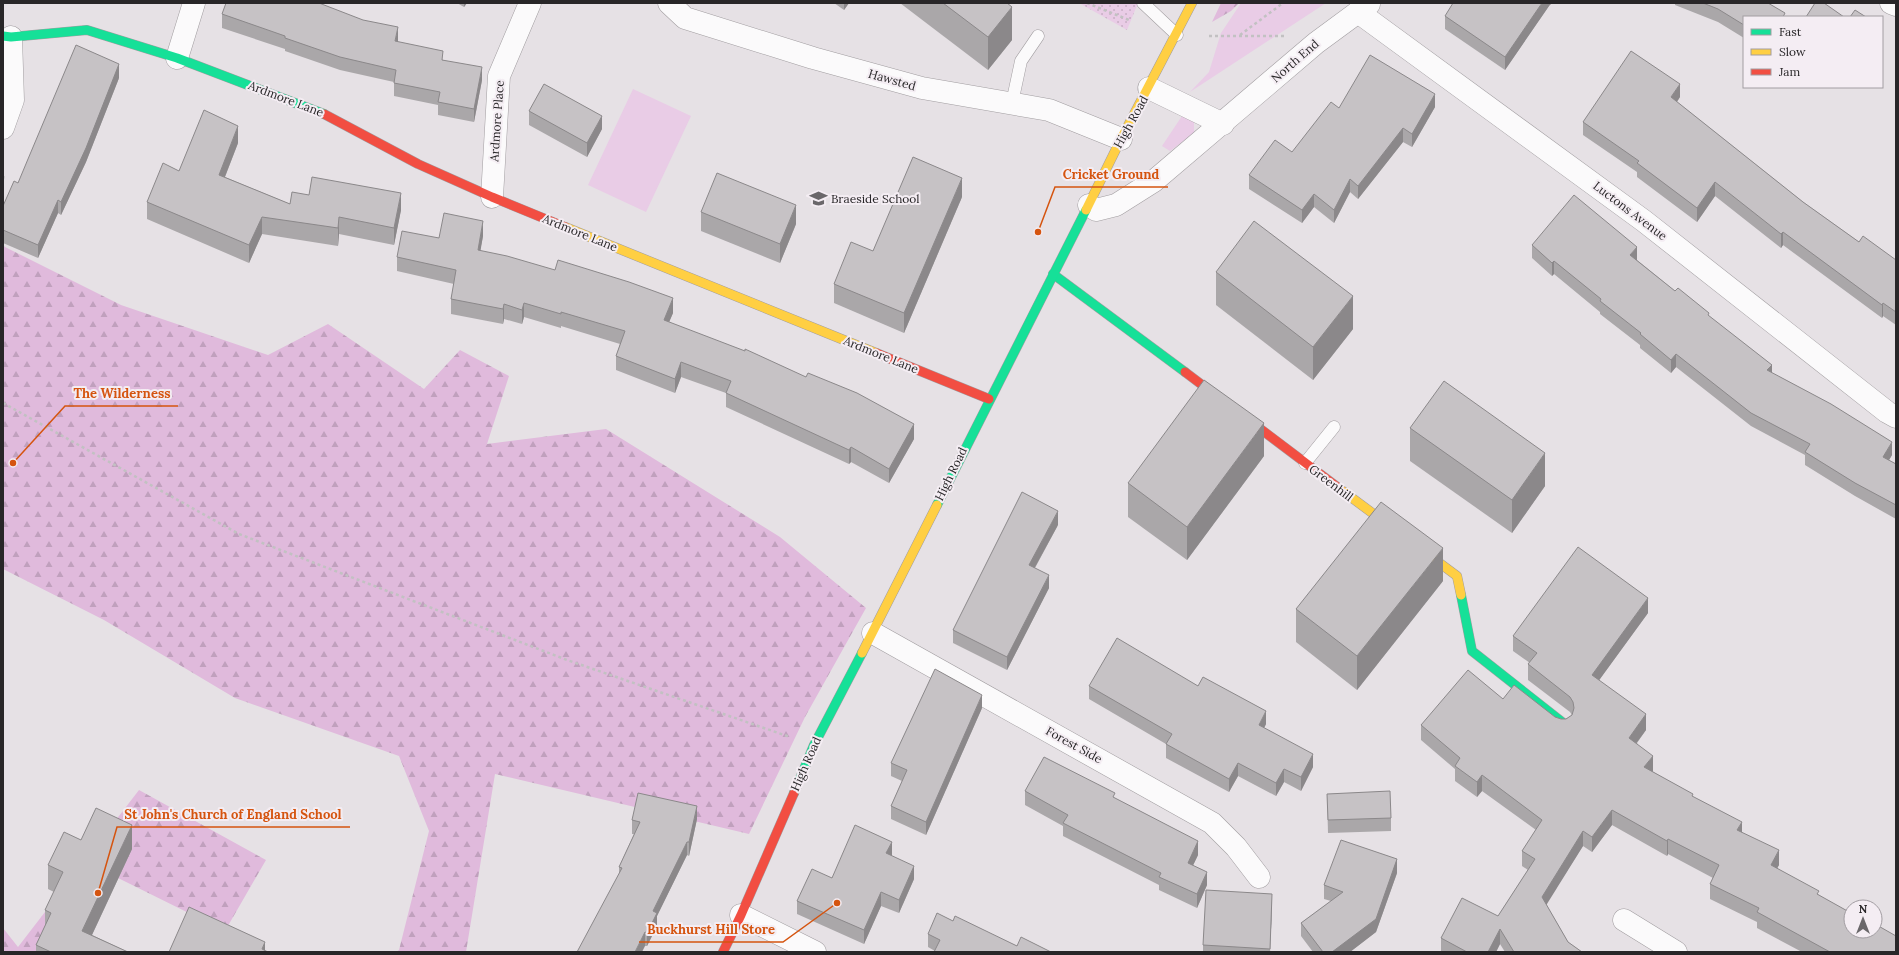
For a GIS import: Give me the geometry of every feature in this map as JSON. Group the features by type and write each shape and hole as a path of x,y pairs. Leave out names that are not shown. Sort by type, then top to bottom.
{"street":[{"path":"177,58 194,3"},
{"name":"Ardmore Place","path":"492,197 500,76 530,3"},
{"name":"Hawsted","path":"669,3 685,18 813,58 922,88 1049,110 1121,139"},
{"name":"High Road","path":"722,952 741,915 814,745 873,633 1052,274 1089,205 1121,139 1123,138 1150,88 1192,3"},
{"path":"1892,3 1896,5"},
{"name":"North End","path":"1089,205 1096,210 1116,205 1154,181 1223,124 1316,43 1364,7"},
{"name":"Luctons Avenue","path":"1364,7 1644,221 1886,412 1896,417"},
{"name":"Ardmore Lane","path":"3,128 13,100 7,36 87,30 177,58 330,116 418,164 492,197 989,399"},
{"path":"1150,88 1223,124"},
{"name":"Greenhill","path":"1052,274 1457,576 1472,651 1562,722"},
{"name":"Forest Side","path":"873,633 1212,823 1236,847 1258,877"},
{"path":"741,915 815,952"},
{"path":"1624,920 1676,952"}],"lane":[{"path":"1143,3 1177,35"},
{"path":"1012,103 1021,62 1038,36"},
{"path":"1305,463 1334,427"}],"path":[{"path":"1087,3 1135,23"},
{"path":"1239,36 1283,3"},
{"path":"1209,36 1286,36"},
{"path":"3,179 4,174"},
{"path":"3,403 239,534 567,660 814,745"}],"shaded area":[{"path":"1079,3 1138,3 1127,30"},
{"path":"1241,3 1326,3 1190,92 1209,72 1221,33"},
{"path":"633,89 691,116 646,212 588,185"},
{"path":"1184,113 1194,122 1194,133 1170,151 1162,146"}],"green space":[{"path":"1221,3 1239,3 1231,11 1212,22"},
{"path":"3,246 121,305 268,355 328,324 424,389 460,350 509,376 487,444 606,429 780,537 866,608 805,717 749,834 495,774 466,952 396,952 399,950 429,831 399,756 235,698 104,620 3,569"},
{"path":"139,790 266,860 225,931 116,877 65,952 3,952 3,928 18,947"}],"building":[{"path":"226,3 319,3 363,20 398,27 395,41 443,51 442,60 482,67 474,109 438,102 440,92 394,83 396,70 340,57 222,14"},
{"path":"943,3 1007,3 1012,7 988,37"},
{"path":"1453,3 1542,3 1505,57 1445,16"},
{"path":"1703,3 1768,3 1785,13 1784,16 1743,16 1743,24 1718,9"},
{"path":"1815,3 1824,3 1843,16 1807,16"},
{"path":"1855,10 1864,16 1851,16"},
{"path":"76,45 119,64 86,148 61,202 58,200 38,245 3,230 3,206 14,181 18,183"},
{"path":"1631,51 1680,84 1671,97 1803,202 1859,242 1863,236 1896,260 1896,312 1883,303 1882,305 1783,232 1781,234 1715,182 1697,208 1637,163 1639,161 1583,122"},
{"path":"1370,55 1435,94 1412,134 1403,128 1358,186 1350,179 1334,210 1314,194 1302,210 1249,175 1275,140 1292,152 1331,102 1339,108"},
{"path":"544,84 602,116 587,143 529,111"},
{"path":"204,110 238,126 219,175 290,204 292,192 309,195 312,177 401,193 394,228 339,217 338,228 262,217 249,245 147,202 163,163 179,171"},
{"name":"Braeside School","path":"913,157 962,178 904,313 834,284 851,242 873,251"},
{"path":"717,173 796,205 780,244 701,212"},
{"path":"1574,195 1637,247 1630,255 1675,291 1678,288 1709,313 1708,315 1772,365 1767,370 1831,404 1892,442 1883,457 1896,464 1896,505 1855,483 1805,452 1810,444 1751,413 1676,354 1671,360 1640,334 1641,333 1600,301 1601,299 1554,261 1552,263 1532,245"},
{"path":"444,213 483,221 478,250 507,256 555,270 558,260 629,282 673,298 664,320 745,351 745,349 806,377 808,373 857,393 914,424 889,469 851,447 849,450 726,393 731,381 681,362 675,379 616,356 625,331 561,312 561,314 524,303 522,310 504,304 503,309 451,299 456,270 397,257 402,231 439,238"},
{"path":"1254,221 1353,296 1313,347 1216,272"},
{"path":"1204,380 1264,423 1187,527 1128,483"},
{"path":"1444,381 1545,453 1512,500 1410,428"},
{"path":"1022,492 1058,511 1029,565 1049,575 1007,657 953,630"},
{"path":"1381,502 1443,548 1357,656 1296,609"},
{"path":"1578,547 1648,598 1592,675 1646,714 1629,738 1653,756 1644,767 1693,794 1692,796 1742,822 1737,830 1779,850 1771,865 1819,891 1817,894 1843,909 1843,939 1883,939 1883,929 1896,936 1896,952 1830,952 1757,912 1759,908 1710,884 1719,865 1668,839 1667,841 1612,810 1592,837 1583,831 1542,897 1568,942 1582,952 1514,952 1500,929 1488,952 1467,952 1441,938 1462,898 1498,916 1535,859 1522,851 1542,820 1482,775 1477,782 1455,766 1460,758 1421,725 1468,670 1503,699 1514,685 1555,717 1566,719 1572,715 1574,708 1570,697 1528,664 1537,653 1513,636"},
{"path":"1117,638 1198,686 1203,677 1266,711 1259,725 1313,754 1301,777 1284,769 1276,783 1238,763 1229,779 1166,744 1172,734 1089,686"},
{"path":"935,669 982,695 926,822 891,806 907,770 891,763"},
{"path":"1044,757 1115,793 1113,797 1198,841 1188,863 1207,872 1197,894 1159,877 1161,873 1063,823 1068,815 1025,791"},
{"path":"1390,791 1391,818 1328,820 1327,794"},
{"path":"638,793 697,806 689,842 687,842 653,911 657,913 635,952 577,952 622,868 619,867 640,822 632,820"},
{"path":"96,808 132,825 82,931 128,952 51,952 36,945 51,913 45,910 63,872 48,865 64,832 81,840"},
{"path":"855,825 892,842 886,853 914,866 899,900 881,892 864,930 797,901 812,869 832,878"},
{"path":"1341,840 1397,859 1376,919 1332,952 1323,952 1301,923 1343,892 1324,885"},
{"path":"1206,890 1272,894 1270,949 1203,945"},
{"path":"189,907 265,942 262,949 268,952 169,952"},
{"path":"937,913 953,921 955,916 1017,946 1021,937 1051,952 934,952 940,940 928,934"}],"traffic: fast":[{"path":"3,36 11,37 87,30 177,58 324,114"},
{"path":"937,505 1086,210"},
{"path":"1053,274 1185,372"},
{"path":"1461,595 1472,651 1562,722"},
{"path":"794,793 814,745 862,653"}],"traffic: slow":[{"path":"1086,210 1121,139 1192,3"},
{"path":"565,227 876,353"},
{"path":"1340,489 1457,576 1461,595"},
{"path":"862,653 937,505"}],"traffic: jam":[{"path":"324,114 418,164 565,227"},
{"path":"876,353 989,399"},
{"path":"1185,372 1340,489"},
{"path":"723,952 741,915 794,793"}],"place":[{"name":"Braeside School","path":"818,199"},
{"name":"Cricket Ground","path":"1038,232"},
{"name":"The Wilderness","path":"13,463"},
{"name":"St John's Church of England School","path":"98,893"},
{"name":"Buckhurst Hill Store","path":"837,903"}]}
